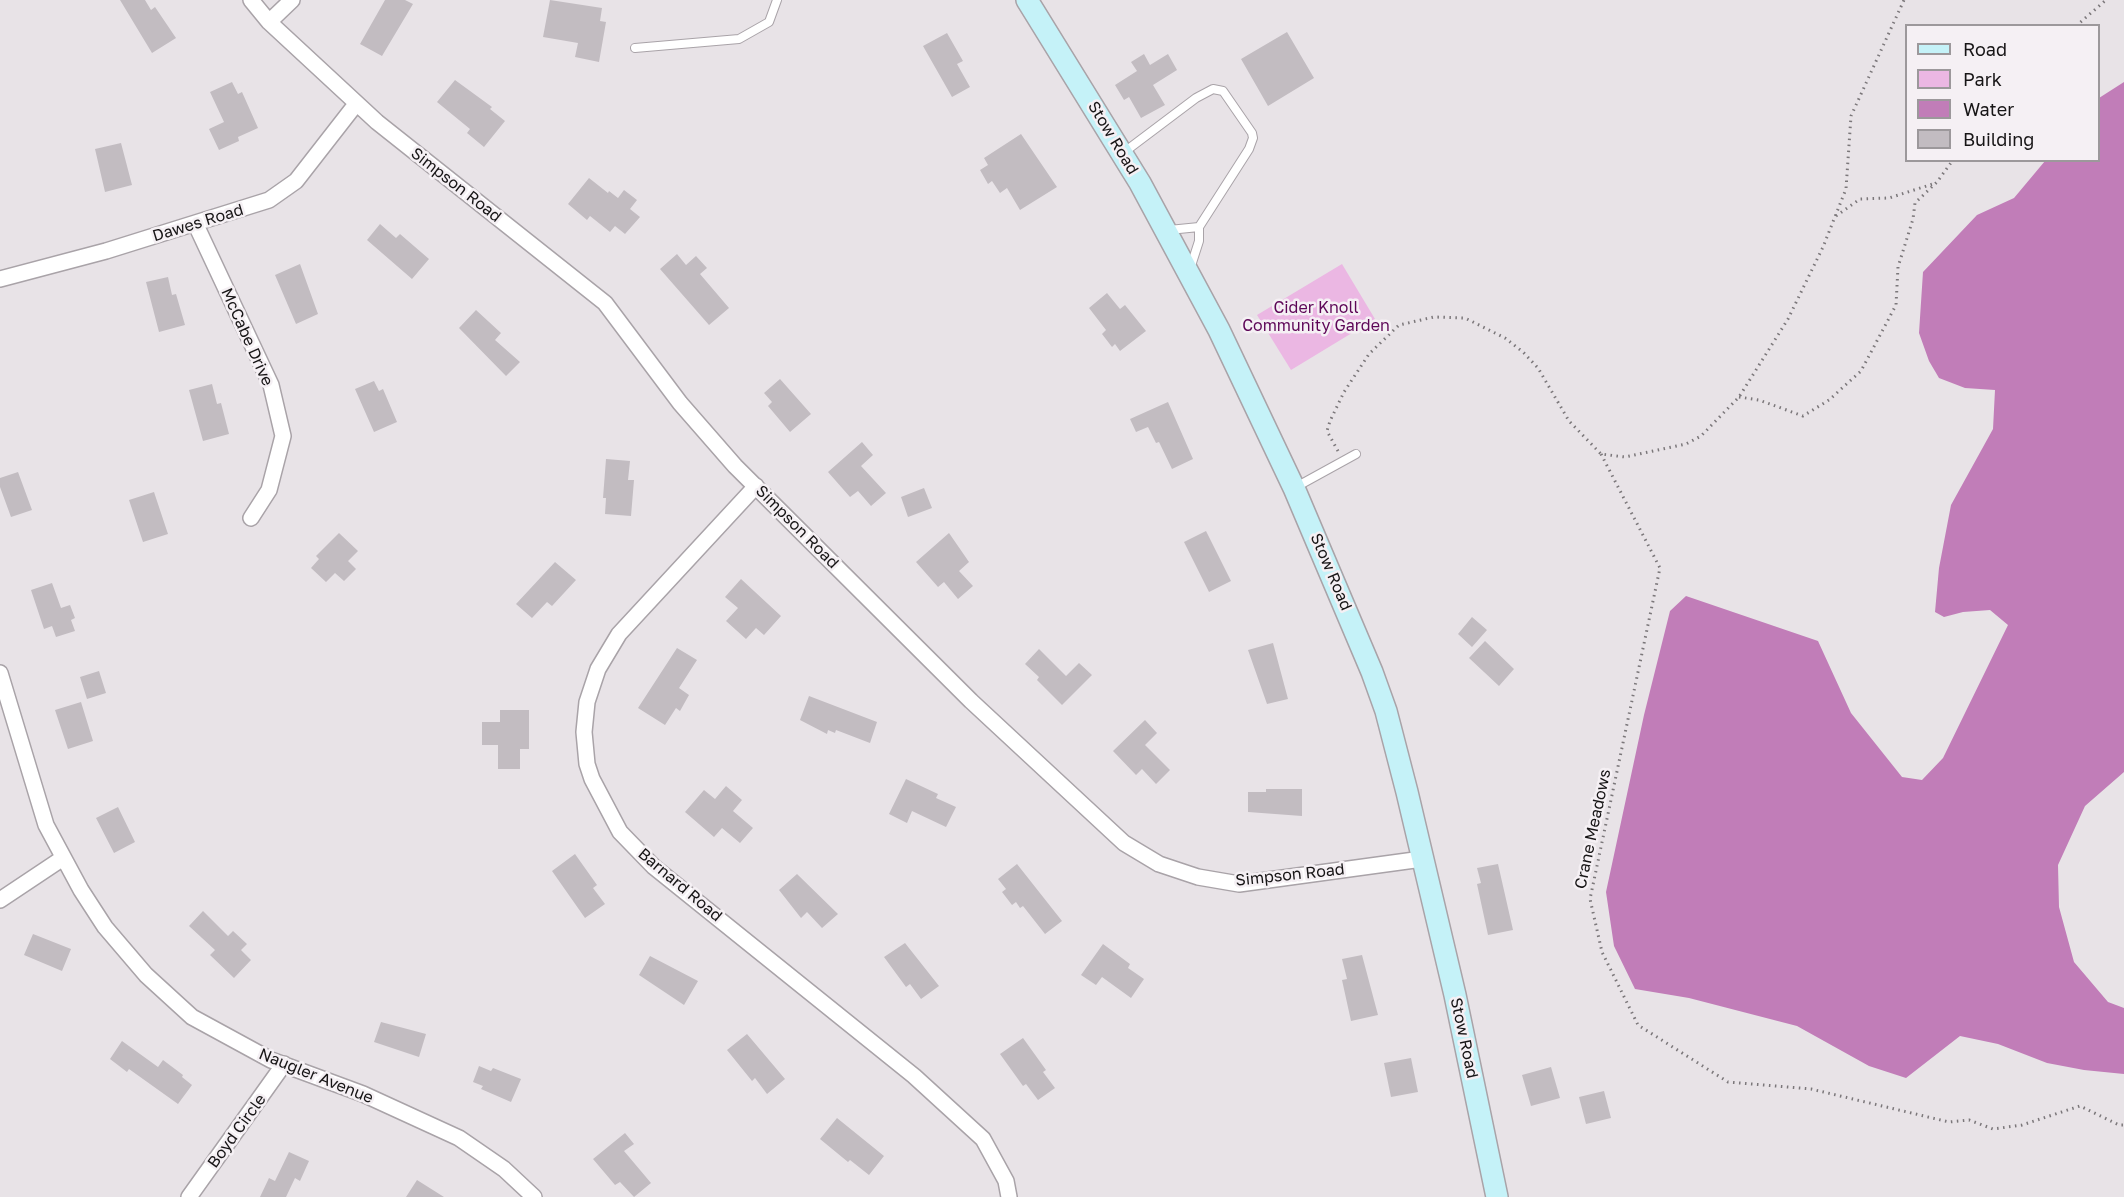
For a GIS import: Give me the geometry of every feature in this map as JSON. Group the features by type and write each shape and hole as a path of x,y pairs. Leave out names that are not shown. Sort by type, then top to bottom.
{"street":[{"name":"Simpson Road","path":"251,0 269,22 356,104 605,303 706,435 1000,730 1124,843 1159,864 1198,877 1239,884 1422,859"},
{"path":"269,22 292,0"},
{"name":"Stow Road","path":"1027,0 1123,154 1167,230 1256,405 1341,595 1386,711 1455,995 1497,1197"},
{"name":"Dawes Road","path":"0,279 196,225 269,200 296,181 356,104"},
{"name":"McCabe Drive","path":"196,225 271,385 283,436 268,490 251,518"},
{"name":"Barnard Road","path":"756,486 618,634 598,669 587,702 584,732 587,764 592,779 620,832 654,867 914,1076 983,1139 1006,1181 1009,1197"},
{"name":"Naugler Avenue","path":"0,673 46,825 63,858 105,927 146,975 192,1017 284,1064 363,1094 459,1138 504,1169 534,1197"},
{"path":"0,900 63,858"},
{"name":"Boyd Circle","path":"189,1197 284,1064"}],"lane":[{"path":"635,48 739,39 769,22 777,0"},
{"path":"1123,154 1196,98 1213,89 1223,91 1253,138 1249,149 1198,227 1199,241 1189,273"},
{"path":"1167,230 1198,227"},
{"path":"1294,488 1356,454"}],"path":[{"path":"1601,454 1625,457 1686,444 1701,436 1739,397 1788,320 1835,217 1846,189 1851,116 1904,0"},
{"path":"2078,24 2106,0"},
{"path":"1739,397 1759,400 1803,416 1829,400 1862,371 1896,305 1898,267 1913,219 1915,203 1937,182 1952,162"},
{"path":"1835,217 1860,199 1889,198 1937,182"},
{"name":"Crane Meadows","path":"1344,460 1327,431 1344,392 1369,354 1399,325 1434,316 1465,318 1505,338 1523,352 1538,368 1569,421 1601,454 1660,568 1590,899 1602,951 1638,1025 1728,1082 1811,1089 1949,1122 1969,1119 1993,1129 2022,1125 2080,1106 2119,1125 2124,1125"}],"green space":[{"name":"Cider Knoll Community Garden","path":"1342,264 1375,319 1291,370 1257,315"}],"water":[{"path":"2124,82 2124,772 2085,806 2058,865 2059,907 2074,962 2108,1002 2124,1008 2124,1074 2047,1063 1998,1044 1960,1036 1906,1078 1869,1066 1797,1026 1689,998 1635,989 1614,946 1606,892 1644,715 1670,611 1686,596 1818,641 1851,713 1902,777 1922,780 1943,758 2008,625 1990,610 1963,612 1944,617 1935,612 1939,568 1951,505 1993,429 1995,390 1965,388 1939,378 1929,361 1919,333 1923,272 1977,215 2014,198 2044,162 2100,162 2100,97"}],"building":[{"path":"120,0 145,0 151,10 155,7 176,38 152,53"},
{"path":"385,0 405,0 413,4 382,56 360,44"},
{"path":"550,0 602,8 600,21 606,22 599,62 575,57 578,43 543,37"},
{"path":"1287,32 1314,78 1268,106 1241,59"},
{"path":"947,33 963,61 957,64 970,87 952,97 923,46"},
{"path":"1144,54 1150,65 1168,54 1177,70 1153,85 1165,105 1141,118 1129,97 1124,100 1115,85 1137,71 1131,62"},
{"path":"455,80 492,107 490,109 505,121 484,147 467,133 470,129 437,102"},
{"path":"232,82 238,94 242,92 258,128 238,137 239,141 219,150 209,129 224,122 210,92"},
{"path":"1021,134 1057,187 1020,210 1007,188 1000,193 992,181 988,184 980,170 988,165 984,158"},
{"path":"121,143 132,185 105,192 95,149"},
{"path":"589,178 618,198 624,190 637,200 630,209 640,217 625,234 615,226 610,232 590,216 587,220 568,204"},
{"path":"380,224 396,238 400,234 429,259 412,279 367,240"},
{"path":"677,254 686,265 696,256 707,268 700,274 729,308 709,325 660,269"},
{"path":"300,264 318,314 296,324 275,275"},
{"path":"168,277 172,295 176,294 185,325 159,332 146,282"},
{"path":"1107,293 1120,309 1125,305 1146,331 1120,351 1115,344 1112,347 1102,334 1106,330 1089,308"},
{"path":"476,310 501,333 495,340 520,362 506,376 459,328"},
{"path":"780,379 811,414 790,432 768,406 772,402 764,393"},
{"path":"374,381 379,391 383,389 397,422 374,432 355,389"},
{"path":"212,384 217,404 221,403 229,434 203,441 189,390"},
{"path":"1168,402 1193,459 1172,469 1159,442 1156,443 1148,427 1136,432 1130,419"},
{"path":"862,442 873,455 861,466 886,493 871,506 858,491 850,497 828,472"},
{"path":"606,459 630,461 628,480 634,480 631,516 605,514 606,498 603,498"},
{"path":"18,472 32,510 11,517 0,487 0,478"},
{"path":"924,488 932,508 908,517 901,497"},
{"path":"154,492 168,534 143,542 129,500"},
{"path":"1206,531 1231,581 1209,592 1184,542"},
{"path":"339,533 358,551 348,561 356,569 344,581 335,573 326,582 311,568 319,559 316,556"},
{"path":"949,533 969,562 959,571 973,586 958,599 944,582 938,587 916,562"},
{"path":"555,562 576,580 552,606 547,602 532,618 516,604"},
{"path":"741,579 781,616 764,635 756,628 746,639 726,621 738,608 725,597"},
{"path":"52,583 61,608 70,605 75,618 71,620 75,631 56,637 52,626 44,629 31,590"},
{"path":"1472,617 1487,630 1472,647 1458,634"},
{"path":"1485,641 1514,669 1499,686 1469,658"},
{"path":"1273,643 1288,699 1267,704 1248,650"},
{"path":"677,648 697,660 679,688 689,695 680,711 676,708 665,725 638,708"},
{"path":"1039,649 1066,676 1079,663 1092,675 1062,705 1037,680 1039,677 1025,664"},
{"path":"99,671 106,693 87,699 80,677"},
{"path":"809,696 877,722 870,743 836,730 835,733 828,730 827,734 800,720"},
{"path":"81,702 93,741 68,749 55,710"},
{"path":"500,710 529,710 529,749 520,749 520,769 498,769 498,745 482,745 482,722 500,722"},
{"path":"1145,720 1157,733 1145,745 1170,770 1156,784 1142,769 1136,775 1113,751"},
{"path":"906,779 938,794 936,798 956,807 946,827 912,811 907,823 889,814"},
{"path":"726,786 742,800 733,811 753,828 740,843 722,828 714,837 685,812 704,790 715,799"},
{"path":"1266,789 1302,789 1302,816 1248,812 1248,792 1266,792"},
{"path":"118,807 135,842 114,853 96,818"},
{"path":"575,854 597,885 593,888 605,904 585,918 552,871"},
{"path":"1017,864 1062,921 1045,934 1023,906 1020,908 1016,902 1012,905 1002,892 1006,889 998,879"},
{"path":"1498,864 1513,930 1488,935 1477,884 1481,883 1477,868"},
{"path":"797,874 838,914 822,928 807,912 801,918 779,890"},
{"path":"203,911 228,936 233,931 247,944 241,950 251,960 234,978 210,955 215,950 189,926"},
{"path":"33,934 71,949 62,971 24,955"},
{"path":"905,943 939,986 921,999 910,984 906,987 884,957"},
{"path":"1103,944 1130,964 1128,968 1144,979 1131,998 1102,977 1096,985 1081,975"},
{"path":"1362,955 1378,1015 1351,1021 1342,980 1347,979 1342,959"},
{"path":"650,956 698,981 684,1005 639,975"},
{"path":"381,1022 426,1034 419,1057 374,1042"},
{"path":"747,1034 785,1079 767,1094 755,1078 752,1081 727,1050"},
{"path":"1023,1038 1046,1070 1043,1072 1055,1088 1038,1100 1026,1084 1023,1086 1000,1054"},
{"path":"122,1041 158,1067 163,1060 192,1085 178,1104 129,1069 127,1072 110,1059"},
{"path":"1411,1058 1418,1092 1391,1097 1384,1063"},
{"path":"479,1066 491,1071 493,1068 521,1079 511,1102 481,1089 483,1086 473,1082"},
{"path":"1551,1067 1560,1098 1531,1106 1522,1075"},
{"path":"1604,1091 1611,1118 1586,1124 1579,1097"},
{"path":"837,1118 884,1156 869,1175 850,1160 848,1162 820,1139"},
{"path":"625,1133 634,1144 624,1151 651,1183 634,1197 620,1182 615,1185 593,1159"},
{"path":"289,1152 309,1161 300,1181 295,1178 286,1197 260,1197 269,1178 275,1181"},
{"path":"417,1180 444,1197 406,1197"}]}
